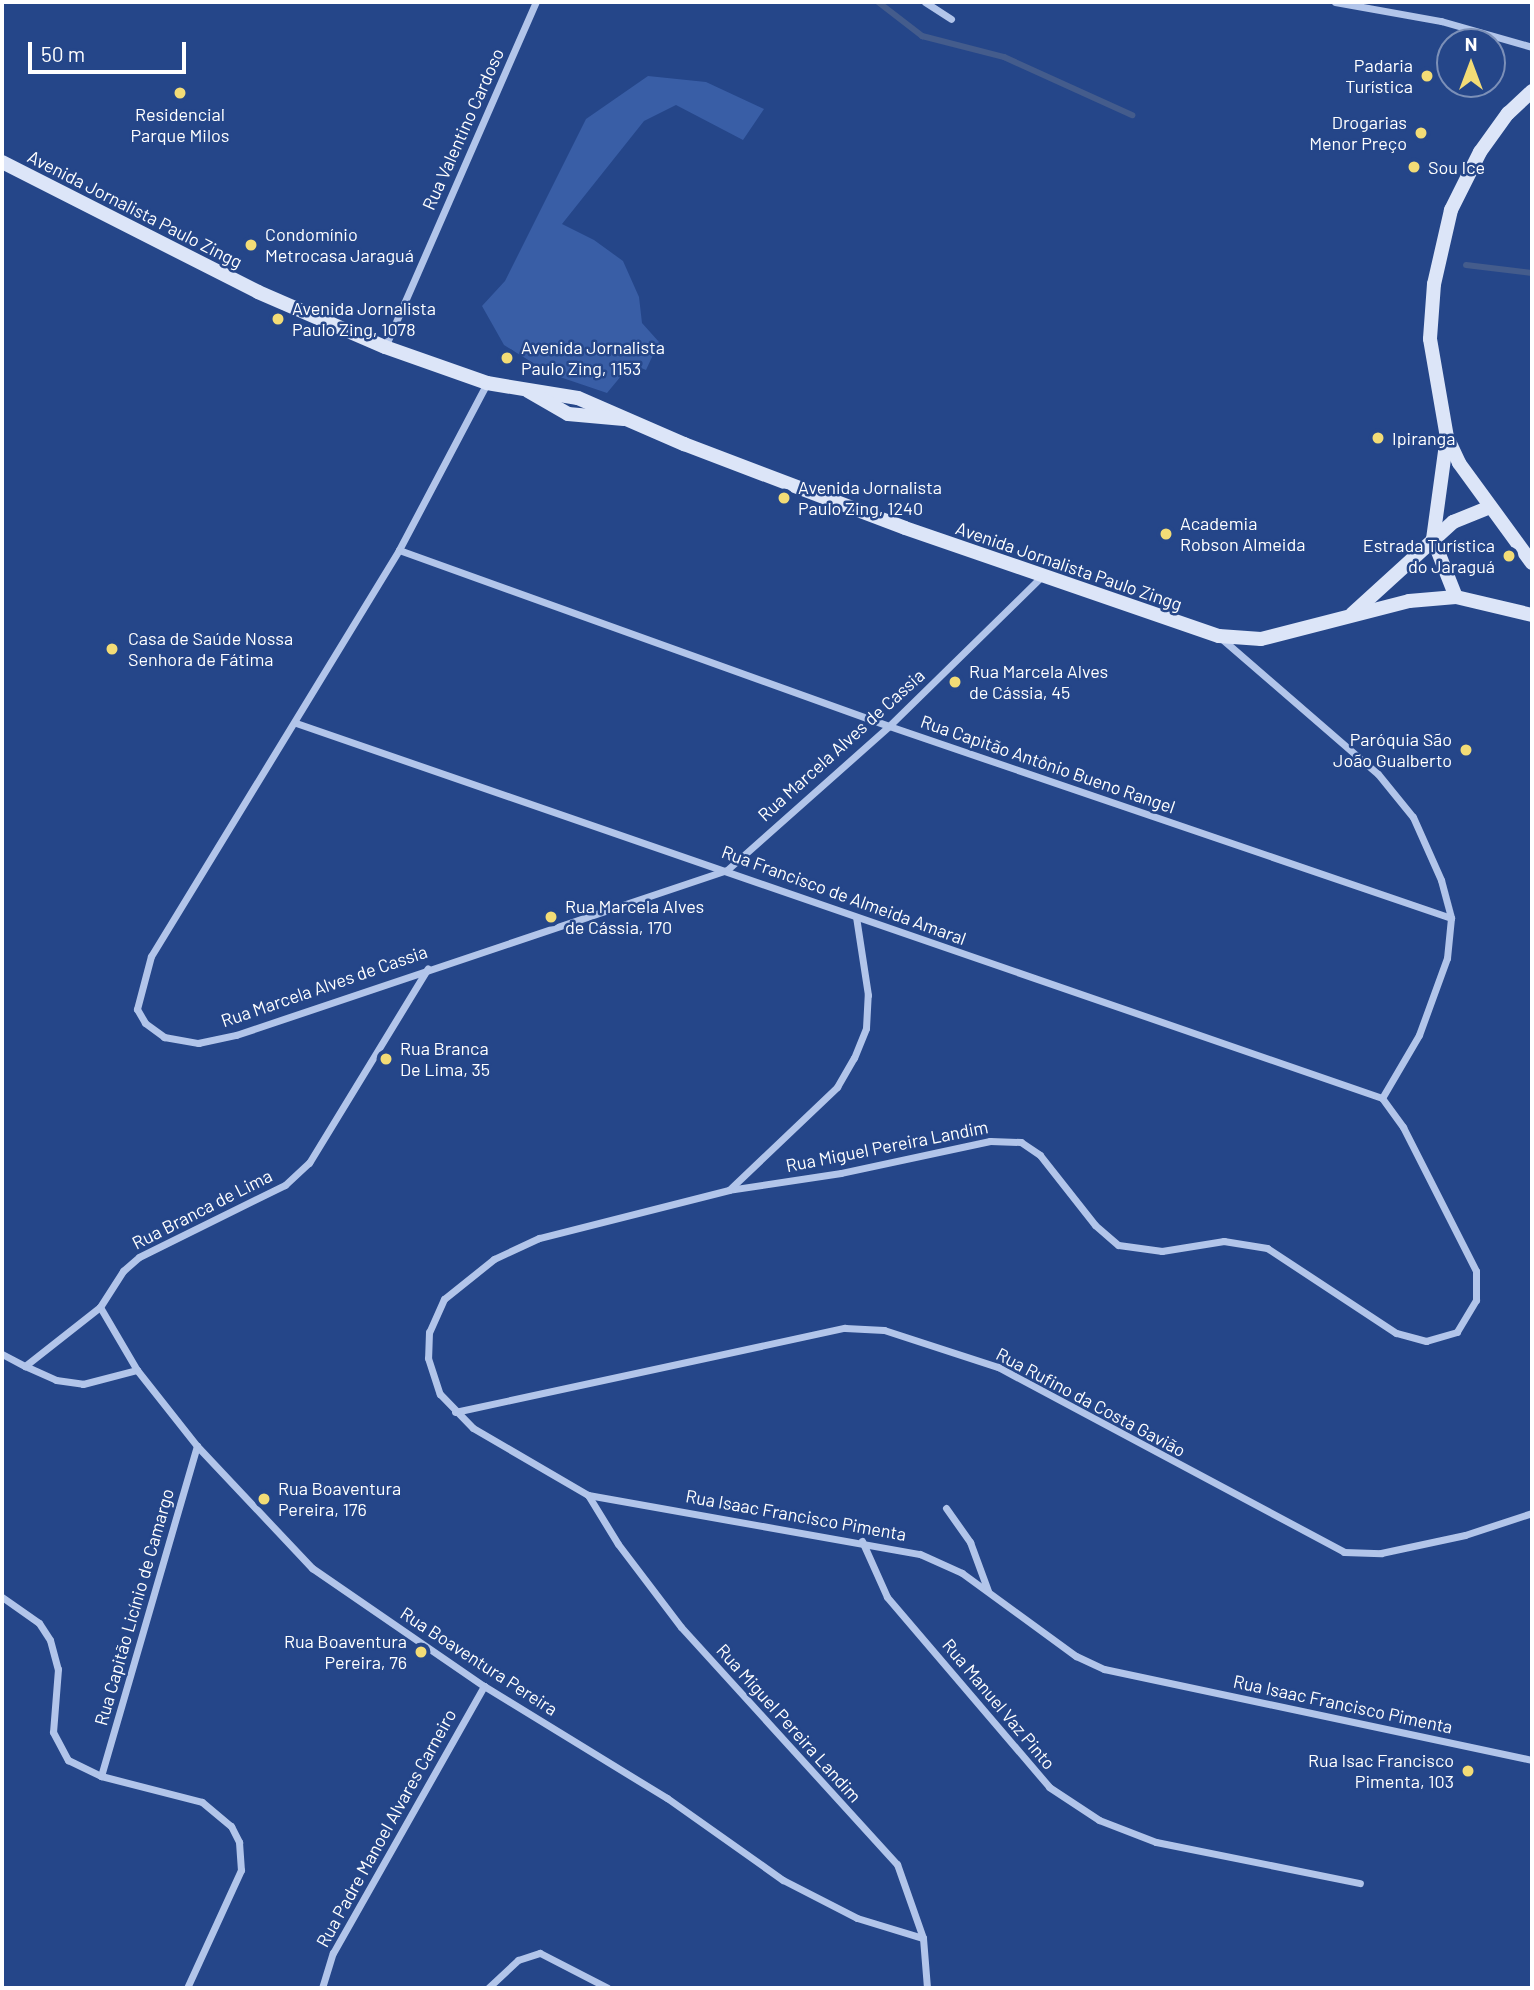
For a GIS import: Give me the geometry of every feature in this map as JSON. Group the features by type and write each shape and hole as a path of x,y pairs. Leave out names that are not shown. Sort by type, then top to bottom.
{"main road":[{"path":"1456,597 1433,539 1447,437 1430,339 1442,239 1480,152 1508,113 1532,91"},
{"name":"Avenida Jornalista Paulo Zingg","path":"2,162 258,292 385,346 487,383 527,391 568,414 626,419 1040,578 1219,636 1261,639 1409,601 1456,597 1531,614"},
{"path":"1447,437 1490,507 1532,563"},
{"name":"Avenida Jornalista Paulo Zingg","path":"1350,615 1453,522 1490,507"}],"street":[{"name":"Rua Valentino Cardoso","path":"385,346 536,2"},
{"path":"925,2 951,19"},
{"path":"1335,2 1441,21 1532,47"},
{"name":"Rua Marcela Alves de Cassia","path":"487,383 399,550 296,723 151,956 137,1009 145,1023 164,1037 198,1043 236,1035 429,967 727,870 889,726 1040,578"},
{"name":"Rua Capitão Antônio Bueno Rangel","path":"399,550 889,726 1451,918"},
{"path":"1219,636 1378,774 1413,817 1441,880 1451,918 1447,958 1435,998 1382,1098"},
{"name":"Rua Francisco de Almeida Amaral","path":"296,723 1382,1098"},
{"path":"729,1190 837,1087 854,1058 866,1028 869,995 856,917"},
{"name":"Rua Branca de Lima","path":"25,1366 100,1307 122,1270 139,1257 258,1201 309,1163 429,967"},
{"name":"Rua Miguel Pereira Landim","path":"455,1412 440,1394 428,1358 429,1332 444,1299 467,1278 539,1238 729,1190 841,1173 970,1144 1021,1142 1040,1155 1095,1225 1118,1245 1162,1251 1224,1241 1267,1248 1396,1333 1426,1341 1442,1339 1457,1332 1468,1319 1476,1300 1476,1271 1403,1127 1382,1098"},
{"name":"Rua Boaventura Pereira","path":"100,1307 137,1370 197,1446 312,1568 484,1686 667,1798 783,1880 857,1918 923,1938"},
{"name":"Rua Rufino da Costa Gavião","path":"455,1412 845,1328 884,1330 998,1367 1344,1552 1381,1553 1465,1535 1532,1513"},
{"path":"2,1354 56,1380 83,1384 137,1370"},
{"name":"Rua Isaac Francisco Pimenta","path":"455,1412 520,1459 588,1494 862,1541 920,1554 962,1573 1076,1656 1104,1668 1532,1760"},
{"name":"Rua Capitão Licínio de Camargo","path":"101,1776 197,1446"},
{"name":"Rua Miguel Pereira Landim","path":"588,1494 618,1544 681,1627 897,1864 923,1938 927,1988"},
{"path":"946,1508 970,1542 988,1591"},
{"name":"Rua Manuel Vaz Pinto","path":"862,1541 887,1597 1049,1787 1099,1820 1156,1842 1360,1883"},
{"path":"2,1597 39,1623 55,1655 53,1732 57,1744 68,1759 101,1776 202,1802 231,1826 239,1843 241,1870 187,1988"},
{"name":"Rua Padre Manoel Alvares Carneiro","path":"322,1988 333,1953 484,1686"},
{"path":"488,1988 518,1959 540,1953 608,1988"}],"shaded area":[{"path":"648,76 706,82 764,109 743,140 676,105 644,121 562,224 594,240 623,261 639,297 642,323 659,342 646,370 631,364 607,393 551,374 504,345 482,306 505,281 586,119"}],"waterway":[{"path":"878,2 922,36 1004,57 1132,115"},
{"path":"1466,265 1532,273"}],"place":[{"name":"Padaria Turística","path":"1427,76"},
{"name":"Residencial Parque Milos","path":"180,93"},
{"name":"Drogarias Menor Preço","path":"1421,133"},
{"name":"Sou Ice","path":"1414,167"},
{"name":"Condomínio Metrocasa Jaraguá","path":"251,245"},
{"name":"Avenida Jornalista Paulo Zing, 1078","path":"278,319"},
{"name":"Avenida Jornalista Paulo Zing, 1153","path":"507,358"},
{"name":"Ipiranga","path":"1378,438"},
{"name":"Avenida Jornalista Paulo Zing, 1240","path":"784,498"},
{"name":"Academia Robson Almeida","path":"1166,534"},
{"name":"Estrada Turística do Jaraguá","path":"1509,556"},
{"name":"Casa de Saúde Nossa Senhora de Fátima","path":"112,649"},
{"name":"Rua Marcela Alves de Cássia, 45","path":"955,682"},
{"name":"Paróquia São João Gualberto","path":"1466,750"},
{"name":"Rua Marcela Alves de Cássia, 170","path":"551,917"},
{"name":"Rua Branca De Lima, 35","path":"386,1059"},
{"name":"Rua Boaventura Pereira, 176","path":"264,1499"},
{"name":"Rua Boaventura Pereira, 76","path":"421,1652"},
{"name":"Rua Isac Francisco Pimenta, 103","path":"1468,1771"}]}
